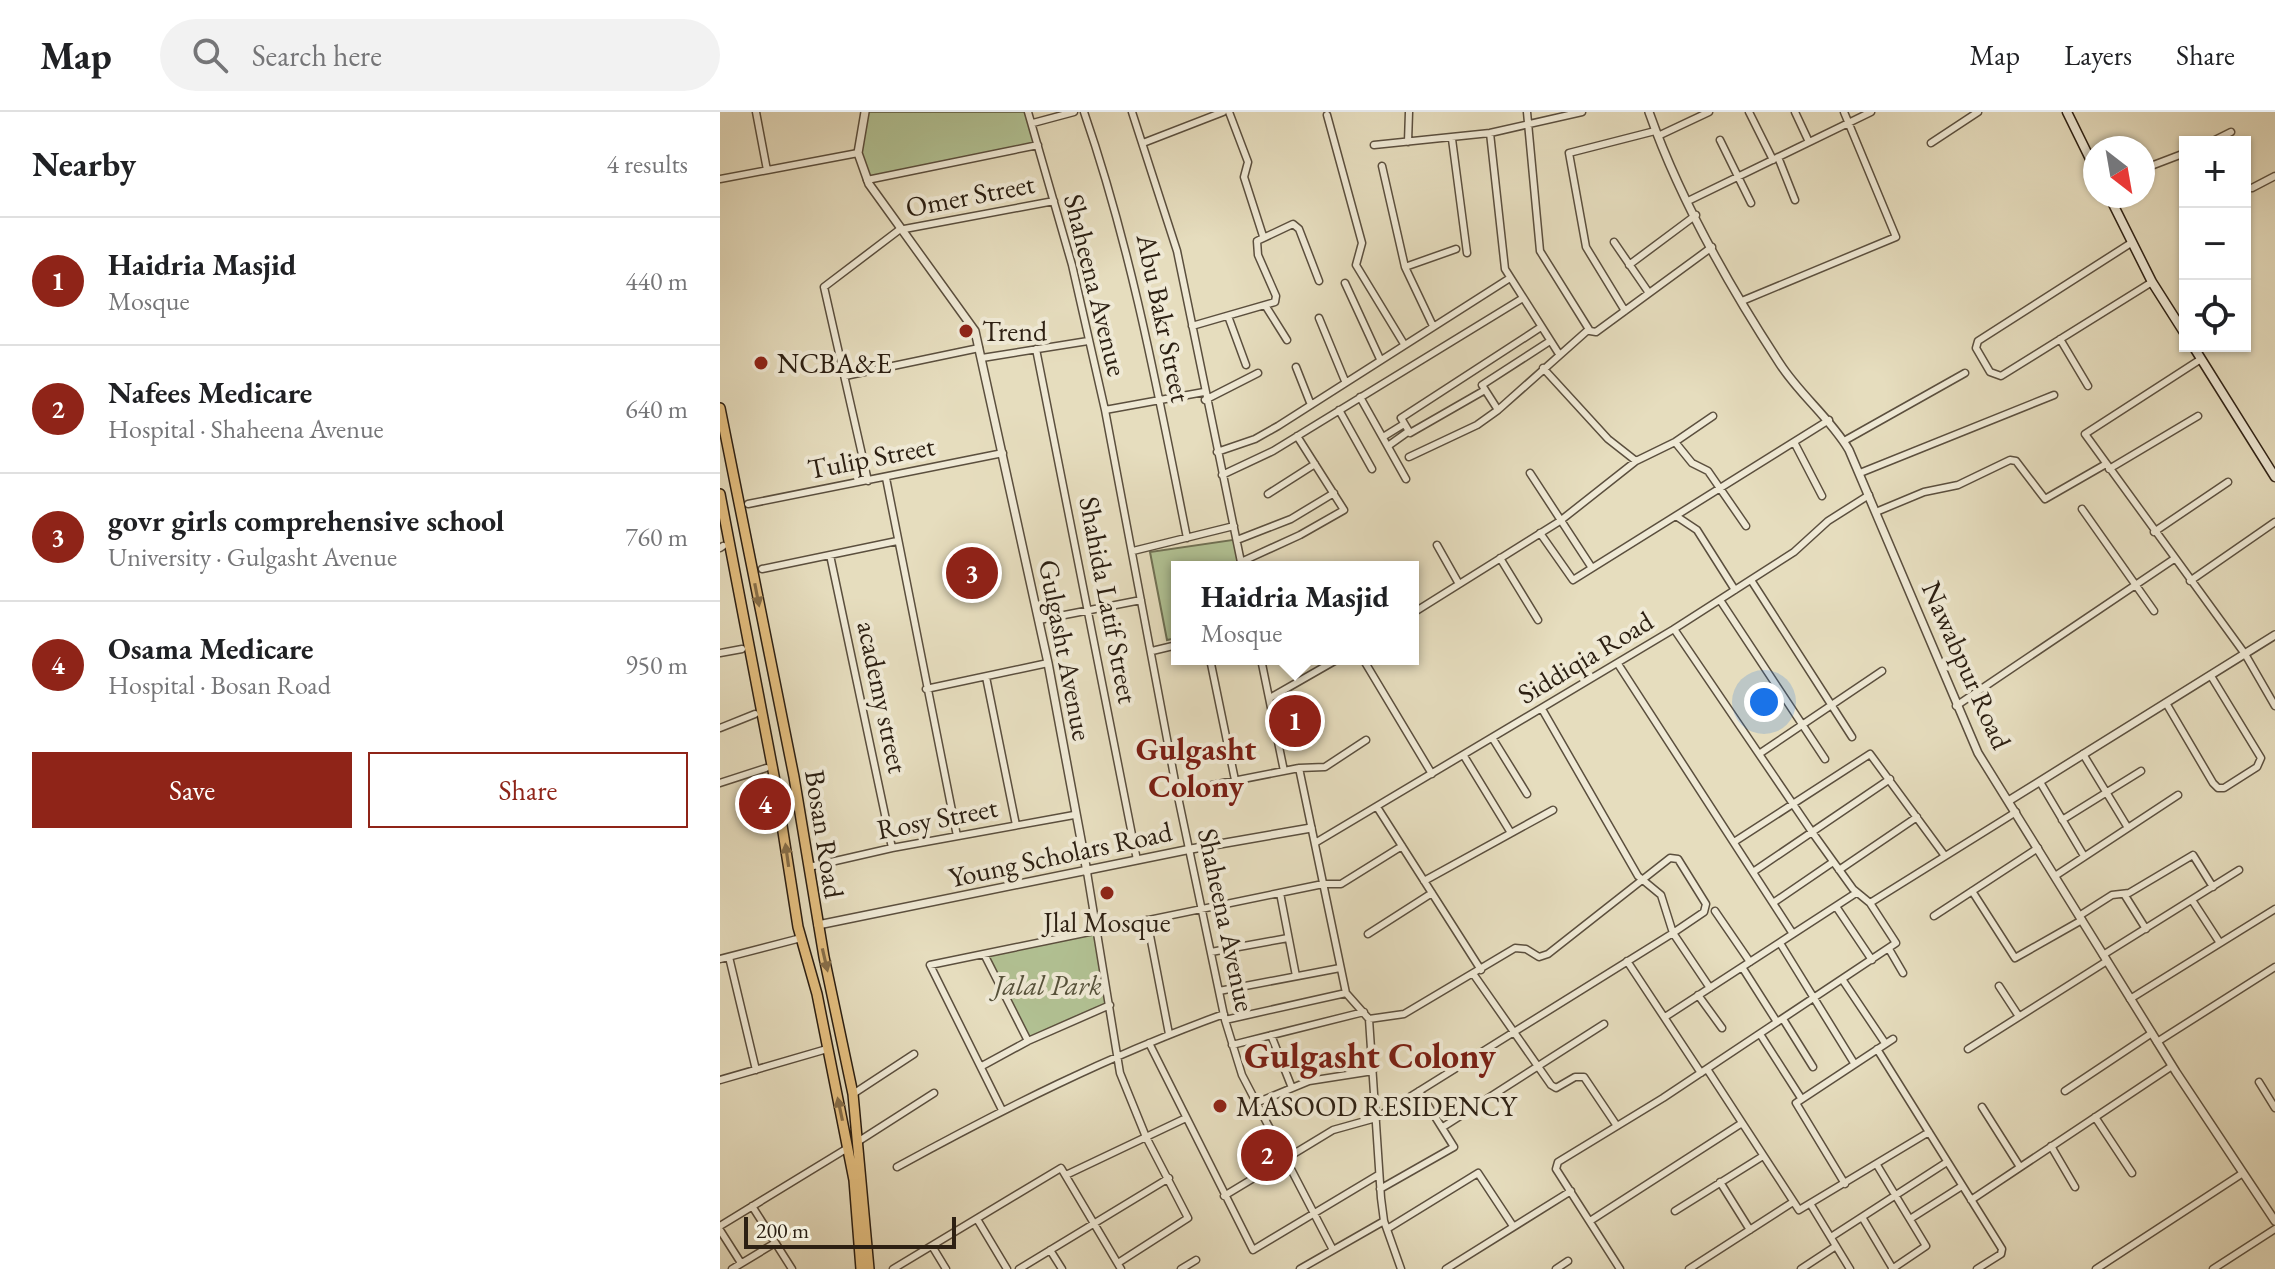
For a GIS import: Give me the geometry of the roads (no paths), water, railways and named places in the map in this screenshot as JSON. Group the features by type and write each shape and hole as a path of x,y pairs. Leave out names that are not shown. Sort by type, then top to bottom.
{"main road":[{"path":"2067,112 2083,145"},
{"path":"2115,208 2152,282 2179,325"},
{"path":"2197,352 2275,477"},
{"name":"Bosan Road","path":"720,408 794,777 818,925 853,1094 869,1269"},
{"name":"Bosan Road","path":"720,494 775,781 801,938 817,994 854,1180 861,1269"},
{"path":"748,639 765,635"},
{"path":"775,781 794,777"}],"street":[{"path":"756,112 767,170"},
{"name":"Gulgasht Avenue","path":"865,112 858,153 867,180 899,230 963,311 975,331 1048,663 1120,1073 1146,1137 1188,1218 1119,1266"},
{"name":"Shaheena Avenue","path":"1028,112 1054,201 1105,410 1177,792 1224,1017 1256,1103 1333,1250"},
{"path":"1033,123 1074,112"},
{"name":"Abu Bakr Street","path":"1084,112 1122,226 1187,538"},
{"path":"1132,112 1177,251 1205,400 1241,561"},
{"path":"1143,143 1226,112 1248,162 1244,177 1263,236"},
{"path":"1408,142 1409,112"},
{"path":"1527,112 1540,251 1588,330 1596,332 1712,247"},
{"path":"1374,145 1490,133 1582,112"},
{"name":"Nawabpur Road","path":"1649,112 1688,201 1742,301 1781,365 1844,441 1978,753 2010,800 2172,1066 2275,1221"},
{"path":"1625,311 1586,247 1569,153 1656,133 1709,112"},
{"path":"1749,112 1776,158 1795,200"},
{"path":"1795,112 1809,142"},
{"path":"1742,301 1896,237 1844,112"},
{"path":"1688,201 1871,112"},
{"path":"1931,143 1978,112"},
{"path":"1327,115 1362,243 1362,251 1355,262 1404,344"},
{"path":"2223,136 2231,132"},
{"path":"1490,133 1505,269 1559,354"},
{"path":"1452,139 1467,253"},
{"path":"1720,140 1751,203"},
{"path":"867,180 1038,145"},
{"path":"720,179 858,153"},
{"path":"2155,164 2179,155"},
{"path":"1382,166 1405,267 1433,326"},
{"path":"2252,188 2275,176"},
{"name":"Omer Street","path":"868,481 824,287 899,230 1054,201"},
{"path":"1629,265 1696,215"},
{"path":"1192,326 1277,300 1258,255 1257,241 1263,236 1297,226 1319,281"},
{"path":"1614,242 1649,293"},
{"path":"2131,243 1978,341 1975,346 1990,372 1997,376 2152,282"},
{"path":"1405,267 1456,249"},
{"path":"1217,452 1255,439 1510,278"},
{"path":"1345,283 1380,359"},
{"path":"1222,475 1297,436 1523,298"},
{"path":"1265,305 1287,340"},
{"path":"1228,316 1246,365"},
{"path":"1319,318 1345,381"},
{"path":"1409,431 1402,417 1541,327"},
{"path":"1409,457 1477,425 1588,330"},
{"path":"2060,339 2088,386"},
{"path":"982,358 1088,341"},
{"path":"1498,410 1483,384 1550,341"},
{"path":"845,376 979,348"},
{"name":"Shahida Latif Street","path":"1036,349 1137,860"},
{"path":"2201,359 2085,434 2245,654 2275,706"},
{"path":"1296,367 1311,405"},
{"path":"1543,368 1608,439 1636,461"},
{"path":"1205,400 1258,373"},
{"path":"1844,441 1965,373"},
{"path":"1388,446 1409,431 1485,390"},
{"path":"1105,410 1204,392"},
{"path":"1860,473 2054,395"},
{"path":"1360,397 1406,479"},
{"path":"1339,410 1372,469"},
{"path":"1419,609 1560,521 1636,461 1675,442 1713,416"},
{"path":"1876,512 1924,492 1958,485 2010,460 2016,461 2045,499 2198,416"},
{"path":"1540,533 1571,580 1829,420"},
{"path":"1383,437 1404,424"},
{"path":"1248,561 1343,511 1297,436"},
{"path":"1675,442 1692,463 1708,471 1746,526"},
{"path":"1794,442 1822,496"},
{"name":"Tulip Street","path":"748,504 1003,453"},
{"path":"1268,494 1315,464"},
{"path":"1530,473 1592,568"},
{"path":"886,478 957,836"},
{"path":"2154,532 2228,482"},
{"path":"1237,540 1291,519 1334,493"},
{"name":"Siddiqia Road","path":"1315,843 1674,629 1794,552 1839,513 1869,495"},
{"path":"2082,509 2154,611"},
{"path":"1676,516 1697,530 1735,590"},
{"path":"2190,581 2275,522"},
{"path":"1133,551 1234,526"},
{"path":"762,569 897,541"},
{"path":"1437,545 1459,584"},
{"name":"academy street","path":"830,555 892,848"},
{"path":"1500,558 1538,620"},
{"path":"1956,706 2174,559"},
{"path":"1751,580 1852,737"},
{"path":"1039,620 1141,600"},
{"path":"1720,600 1825,759"},
{"path":"1620,1269 1555,1166 1889,949 1895,941 1870,903 1856,893 1833,862 1674,629"},
{"path":"2010,800 2275,635"},
{"path":"1152,651 1171,646"},
{"path":"720,653 742,649"},
{"path":"926,689 1048,663"},
{"path":"1618,664 1793,934"},
{"path":"1211,665 1235,780"},
{"path":"1262,665 1284,771"},
{"path":"1270,698 1328,665"},
{"path":"1367,665 1432,774"},
{"path":"1759,754 1882,671"},
{"path":"2166,703 2213,783 2224,788 2257,767 2261,758 2211,676"},
{"path":"986,677 1016,825"},
{"path":"1542,709 1635,871 1661,895 1673,933 1710,988"},
{"path":"720,728 755,714"},
{"path":"1493,739 1527,794"},
{"path":"1177,792 1299,768 1325,767 1366,740"},
{"path":"1734,842 1867,754 1872,755 1945,856"},
{"path":"2083,754 2128,828"},
{"path":"1464,756 1511,833"},
{"path":"720,783 766,768"},
{"path":"1299,768 1346,993 1369,1019 1378,1175 1386,1225 1401,1269"},
{"path":"2062,820 2141,771"},
{"path":"1753,872 1890,779"},
{"path":"2040,782 2084,856"},
{"path":"2055,876 2178,795"},
{"path":"1377,807 1481,970"},
{"path":"1424,881 1553,810"},
{"path":"1870,903 2016,812"},
{"name":"Rosy Street","path":"809,867 892,848 1074,815"},
{"path":"1839,870 1917,817"},
{"name":"Young Scholars Road","path":"818,925 1191,849 1311,828"},
{"path":"1002,1110 930,965 1323,884 1341,884 1402,846"},
{"path":"1934,916 2038,848"},
{"path":"1972,891 2015,958 2081,918 2112,895 2124,894 2193,855 2213,887"},
{"path":"1224,1196 1333,1130 1376,1118 1673,933 1704,912 1706,904 1675,857 1661,864 1645,881 1548,954 1539,957 1526,949 1515,948 1404,1014 1369,1019"},
{"path":"1773,903 1833,862"},
{"path":"1968,1049 2239,870"},
{"path":"1280,893 1296,976"},
{"path":"1368,934 1432,893"},
{"path":"1665,1017 1856,893"},
{"path":"2124,894 2146,929"},
{"path":"2192,900 2220,943"},
{"path":"1837,908 1872,960"},
{"path":"2130,999 2275,909"},
{"path":"1715,911 1750,962"},
{"path":"1147,920 1169,1034"},
{"path":"720,959 801,938"},
{"path":"1211,952 1288,938"},
{"path":"1780,943 1854,1063"},
{"path":"1889,949 1903,973"},
{"path":"984,954 1028,1041"},
{"path":"729,957 756,1070"},
{"path":"1627,961 1801,1211 1929,1132"},
{"path":"1742,967 1813,1067"},
{"path":"2157,1042 2275,967"},
{"path":"1219,991 1340,968"},
{"path":"1474,975 1553,1087 1575,1077 1584,1077 1617,1126"},
{"path":"1842,979 1885,1043"},
{"path":"1999,986 2018,1015"},
{"path":"897,1167 1002,1110 1169,1034 1224,1017 1346,993"},
{"path":"1698,995 1722,1028"},
{"path":"982,1066 1028,1041 1110,1005"},
{"path":"1232,1045 1364,1012"},
{"path":"1443,1127 1604,1024"},
{"path":"2065,1091 2152,1033"},
{"path":"1760,1034 1801,1098"},
{"path":"1271,1035 1292,1088"},
{"path":"1845,1184 1797,1106 1801,1098 1893,1039"},
{"path":"1149,1043 1253,1250 1378,1175"},
{"path":"720,1080 827,1049"},
{"path":"1877,1049 2002,1251 1977,1269"},
{"path":"853,1094 914,1054"},
{"path":"1971,1200 2172,1066"},
{"path":"1256,1103 1292,1088 1373,1071"},
{"path":"2259,1082 2275,1108"},
{"path":"1380,1189 1454,1147 1419,1091"},
{"path":"859,1141 934,1093"},
{"path":"1982,1107 2020,1167"},
{"path":"2095,1117 2132,1173"},
{"path":"1066,1175 1186,1118"},
{"path":"1590,1221 1742,1123"},
{"path":"2051,1146 2075,1187"},
{"path":"741,1263 720,1228 846,1149"},
{"path":"1675,1211 1763,1156"},
{"path":"1831,1237 1947,1162"},
{"path":"1862,1217 1892,1269 1926,1246 1877,1165"},
{"path":"893,1269 1061,1168 1119,1266"},
{"path":"1300,1269 1478,1173 1513,1226"},
{"path":"2096,1269 2243,1173"},
{"path":"1019,1269 1169,1178"},
{"path":"1720,1182 1750,1230"},
{"path":"1910,1219 1962,1186"},
{"path":"1446,1269 1571,1191"},
{"path":"1689,1269 1793,1202"},
{"path":"1811,1205 1850,1269"},
{"path":"752,1206 792,1269"},
{"path":"977,1219 1007,1269"},
{"path":"2213,1269 2275,1229"},
{"path":"732,1269 775,1243"},
{"path":"932,1246 946,1269"},
{"path":"1801,1269 1836,1246"},
{"path":"1050,1250 1062,1269"},
{"path":"1181,1269 1196,1260"},
{"path":"1556,1269 1568,1261"}],"place":[{"name":"Trend","path":"966,331"},
{"name":"NCBA&E","path":"761,363"},
{"name":"govr girls comprehensive school","path":"972,573"},
{"name":"Haidria Masjid","path":"1295,721"},
{"name":"Osama Medicare","path":"765,804"},
{"name":"Jlal Mosque","path":"1107,893"},
{"name":"MASOOD RESIDENCY","path":"1220,1106"},
{"name":"Nafees Medicare","path":"1267,1155"}],"district":[{"name":"Gulgasht Colony","path":"1196,768"},
{"name":"Gulgasht Colony","path":"1370,1055"}],"park label":[{"name":"Jalal Park","path":"1048,985"}]}
